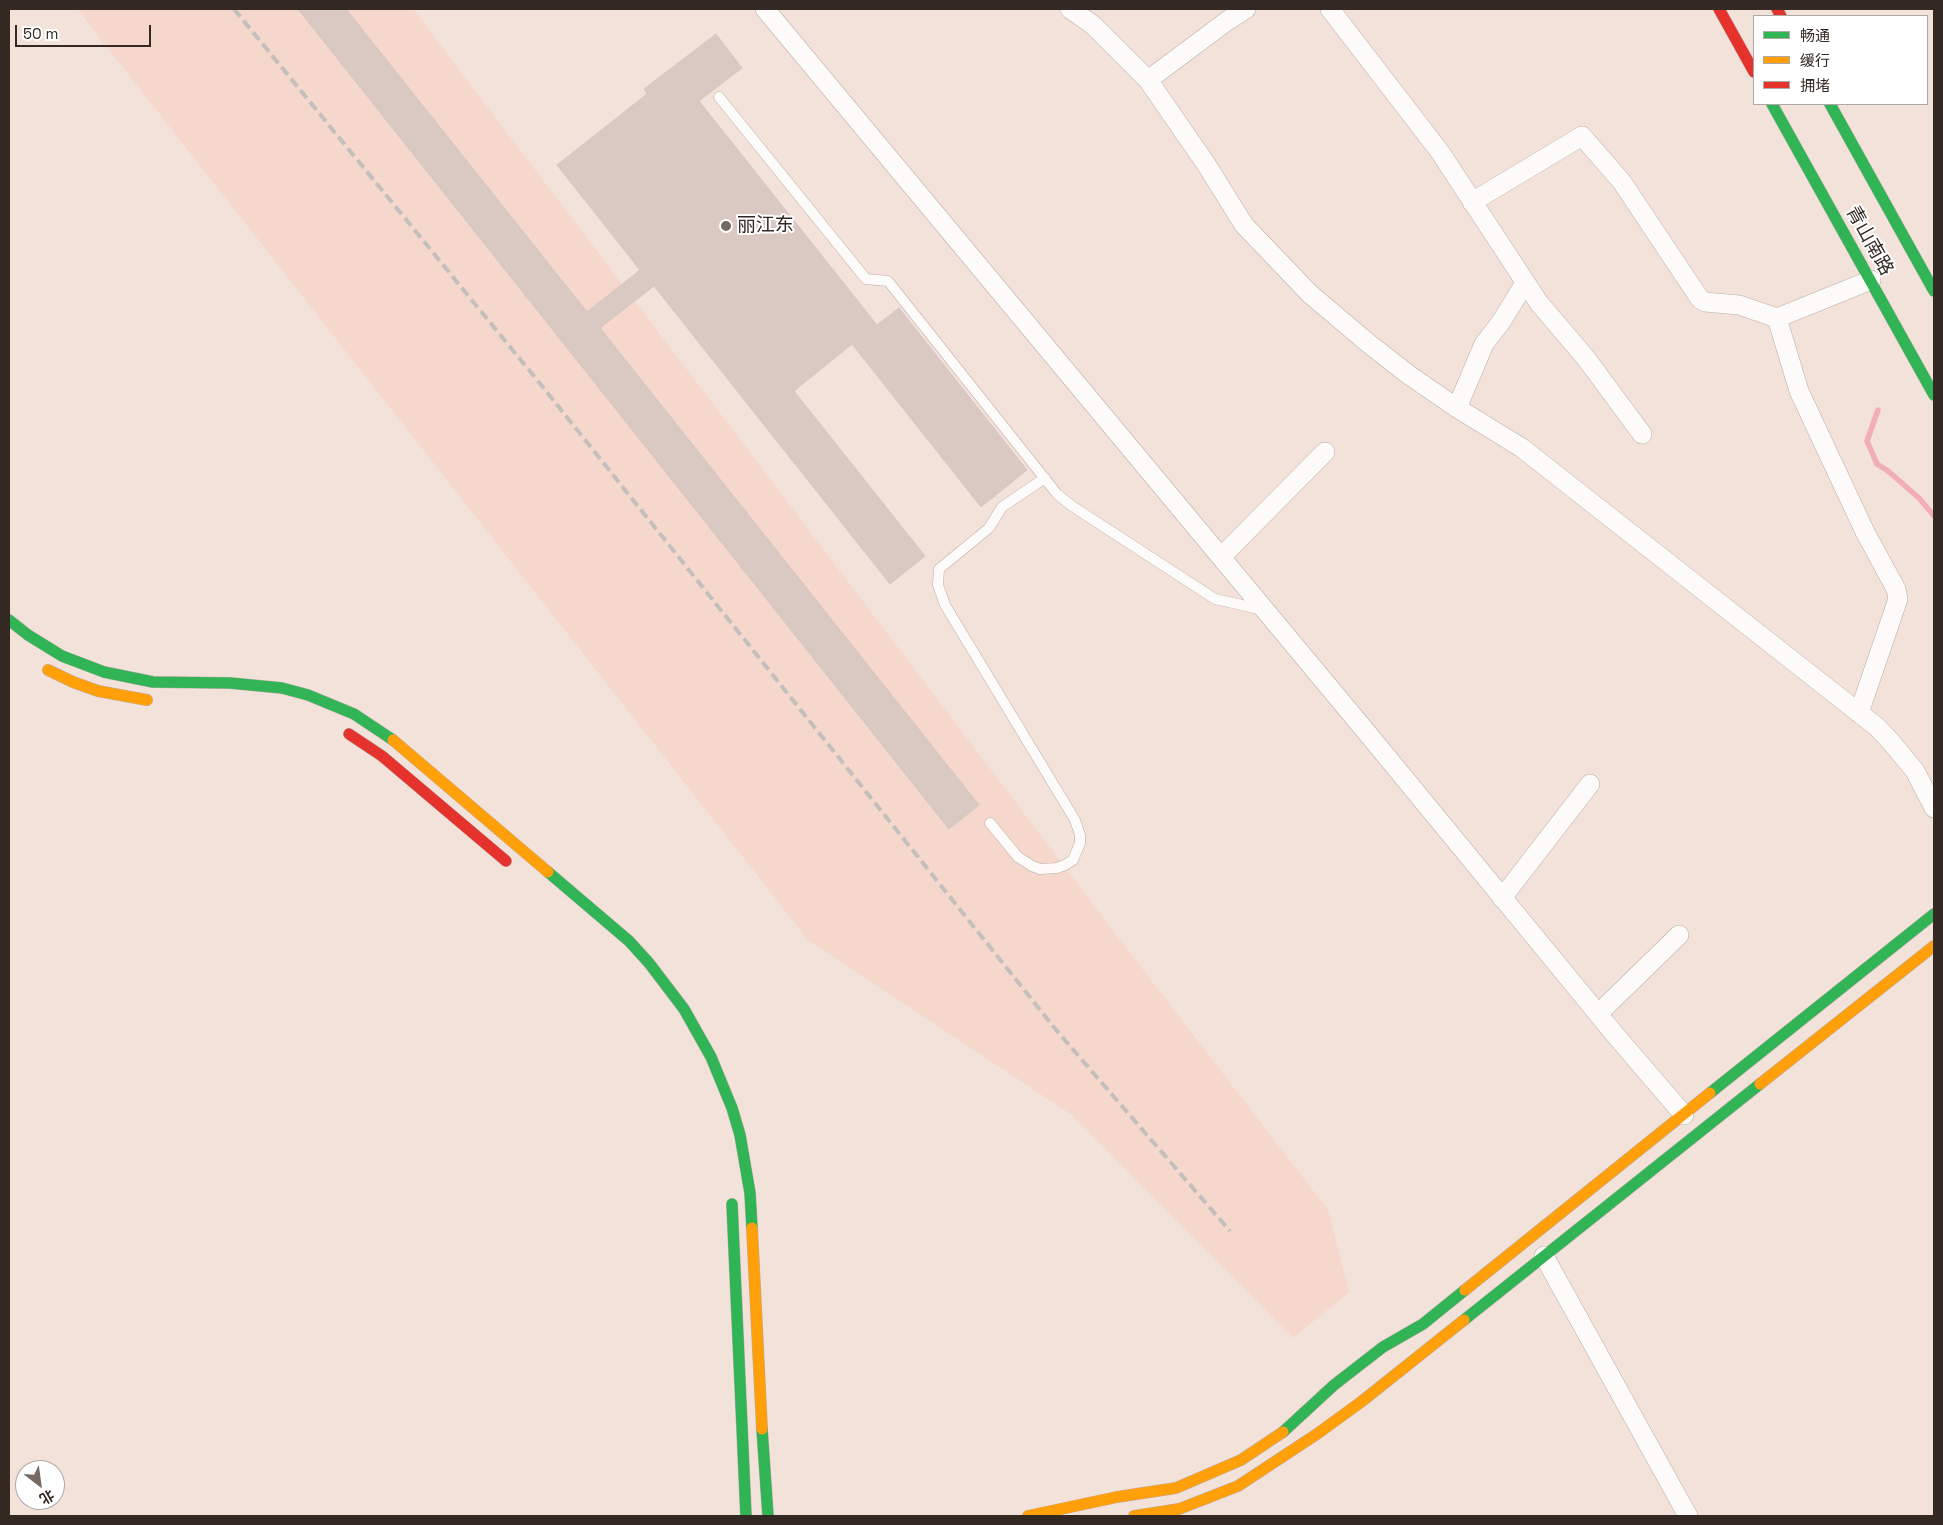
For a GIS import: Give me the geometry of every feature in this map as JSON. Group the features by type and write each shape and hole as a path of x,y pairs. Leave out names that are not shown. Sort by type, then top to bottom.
{"street":[{"path":"765,9 1598,1014 1684,1115"},
{"path":"1070,9 1093,25 1148,80 1206,164 1244,226 1310,294 1368,343 1457,408 1522,448 1860,713 1904,757 1925,787 1934,808"},
{"path":"1148,80 1246,9"},
{"path":"1330,9 1440,152 1539,303 1585,357 1642,434"},
{"path":"1719,9 1753,70"},
{"name":"青山南路","path":"1773,105 1934,395"},
{"name":"青山南路","path":"1831,105 1934,291"},
{"path":"1472,202 1582,136 1622,182 1700,299 1705,302 1739,305 1776,318 1871,280"},
{"path":"1457,408 1484,344 1501,322 1525,283"},
{"path":"1776,318 1799,391 1865,532 1896,589 1898,599 1860,713"},
{"path":"1221,557 1325,452"},
{"path":"9,620 28,635 62,656 104,672 152,682 256,684 282,688 308,695 354,714 402,747 629,941 649,963 684,1009 711,1057 732,1108 744,1154 750,1193 768,1516"},
{"path":"41,666 73,682 98,691 124,697 161,701"},
{"path":"338,728 382,756 518,871"},
{"path":"1502,898 1590,784"},
{"path":"1028,1516 1117,1497 1176,1488 1241,1460 1267,1444 1292,1425 1348,1374 1383,1347 1422,1324 1934,914"},
{"path":"1598,1014 1679,935"},
{"path":"1134,1516 1180,1509 1238,1486 1309,1440 1361,1402 1934,946"},
{"path":"731,1195 746,1516"},
{"path":"1544,1256 1688,1516"}],"lane":[{"path":"719,97 866,278 888,281 1057,494 1072,506 1215,599 1265,610"},
{"path":"990,823 1018,858 1040,869 1057,868 1065,865 1072,860 1080,843 1080,835 1075,820 945,605 938,585 940,569 989,528 1002,507 1044,478"}],"shaded area":[{"path":"77,9 413,9 1121,941 1328,1210 1349,1292 1293,1338 1072,1115 808,940"}],"building":[{"path":"298,9 346,9 587,312 640,270 557,165 647,94 644,89 716,34 742,68 699,101 877,325 899,308 1027,470 981,507 852,344 794,391 925,556 890,584 654,286 600,328 979,805 949,829"}],"waterway":[{"path":"1878,410 1867,441 1877,464 1919,498 1934,516"}],"railway":[{"path":"234,9 542,386 1057,1031 1230,1231"}],"traffic: fast":[{"path":"1773,105 1934,395"},
{"path":"1831,105 1934,291"},
{"path":"9,620 28,635 62,656 104,672 153,682 230,683 282,688 308,695 354,714 393,740"},
{"path":"548,872 629,941 649,963 684,1009 711,1057 732,1108 740,1135 750,1193 752,1228"},
{"path":"1710,1093 1934,914"},
{"path":"1464,1320 1760,1084"},
{"path":"732,1204 746,1516"},
{"path":"1283,1432 1334,1385 1383,1347 1423,1324 1465,1290"},
{"path":"762,1429 768,1516"}],"traffic: slow":[{"path":"48,670 98,691 147,700"},
{"path":"393,740 548,872"},
{"path":"1760,1084 1934,946"},
{"path":"1465,1290 1710,1093"},
{"path":"752,1228 762,1429"},
{"path":"1134,1516 1179,1509 1238,1486 1317,1434 1361,1402 1464,1320"},
{"path":"1028,1516 1117,1497 1176,1488 1241,1460 1283,1432"}],"traffic: jam":[{"path":"1719,9 1753,70"},
{"path":"1777,9 1780,15"},
{"path":"349,734 382,756 506,861"}],"place":[{"name":"丽江东","path":"726,226"}]}
